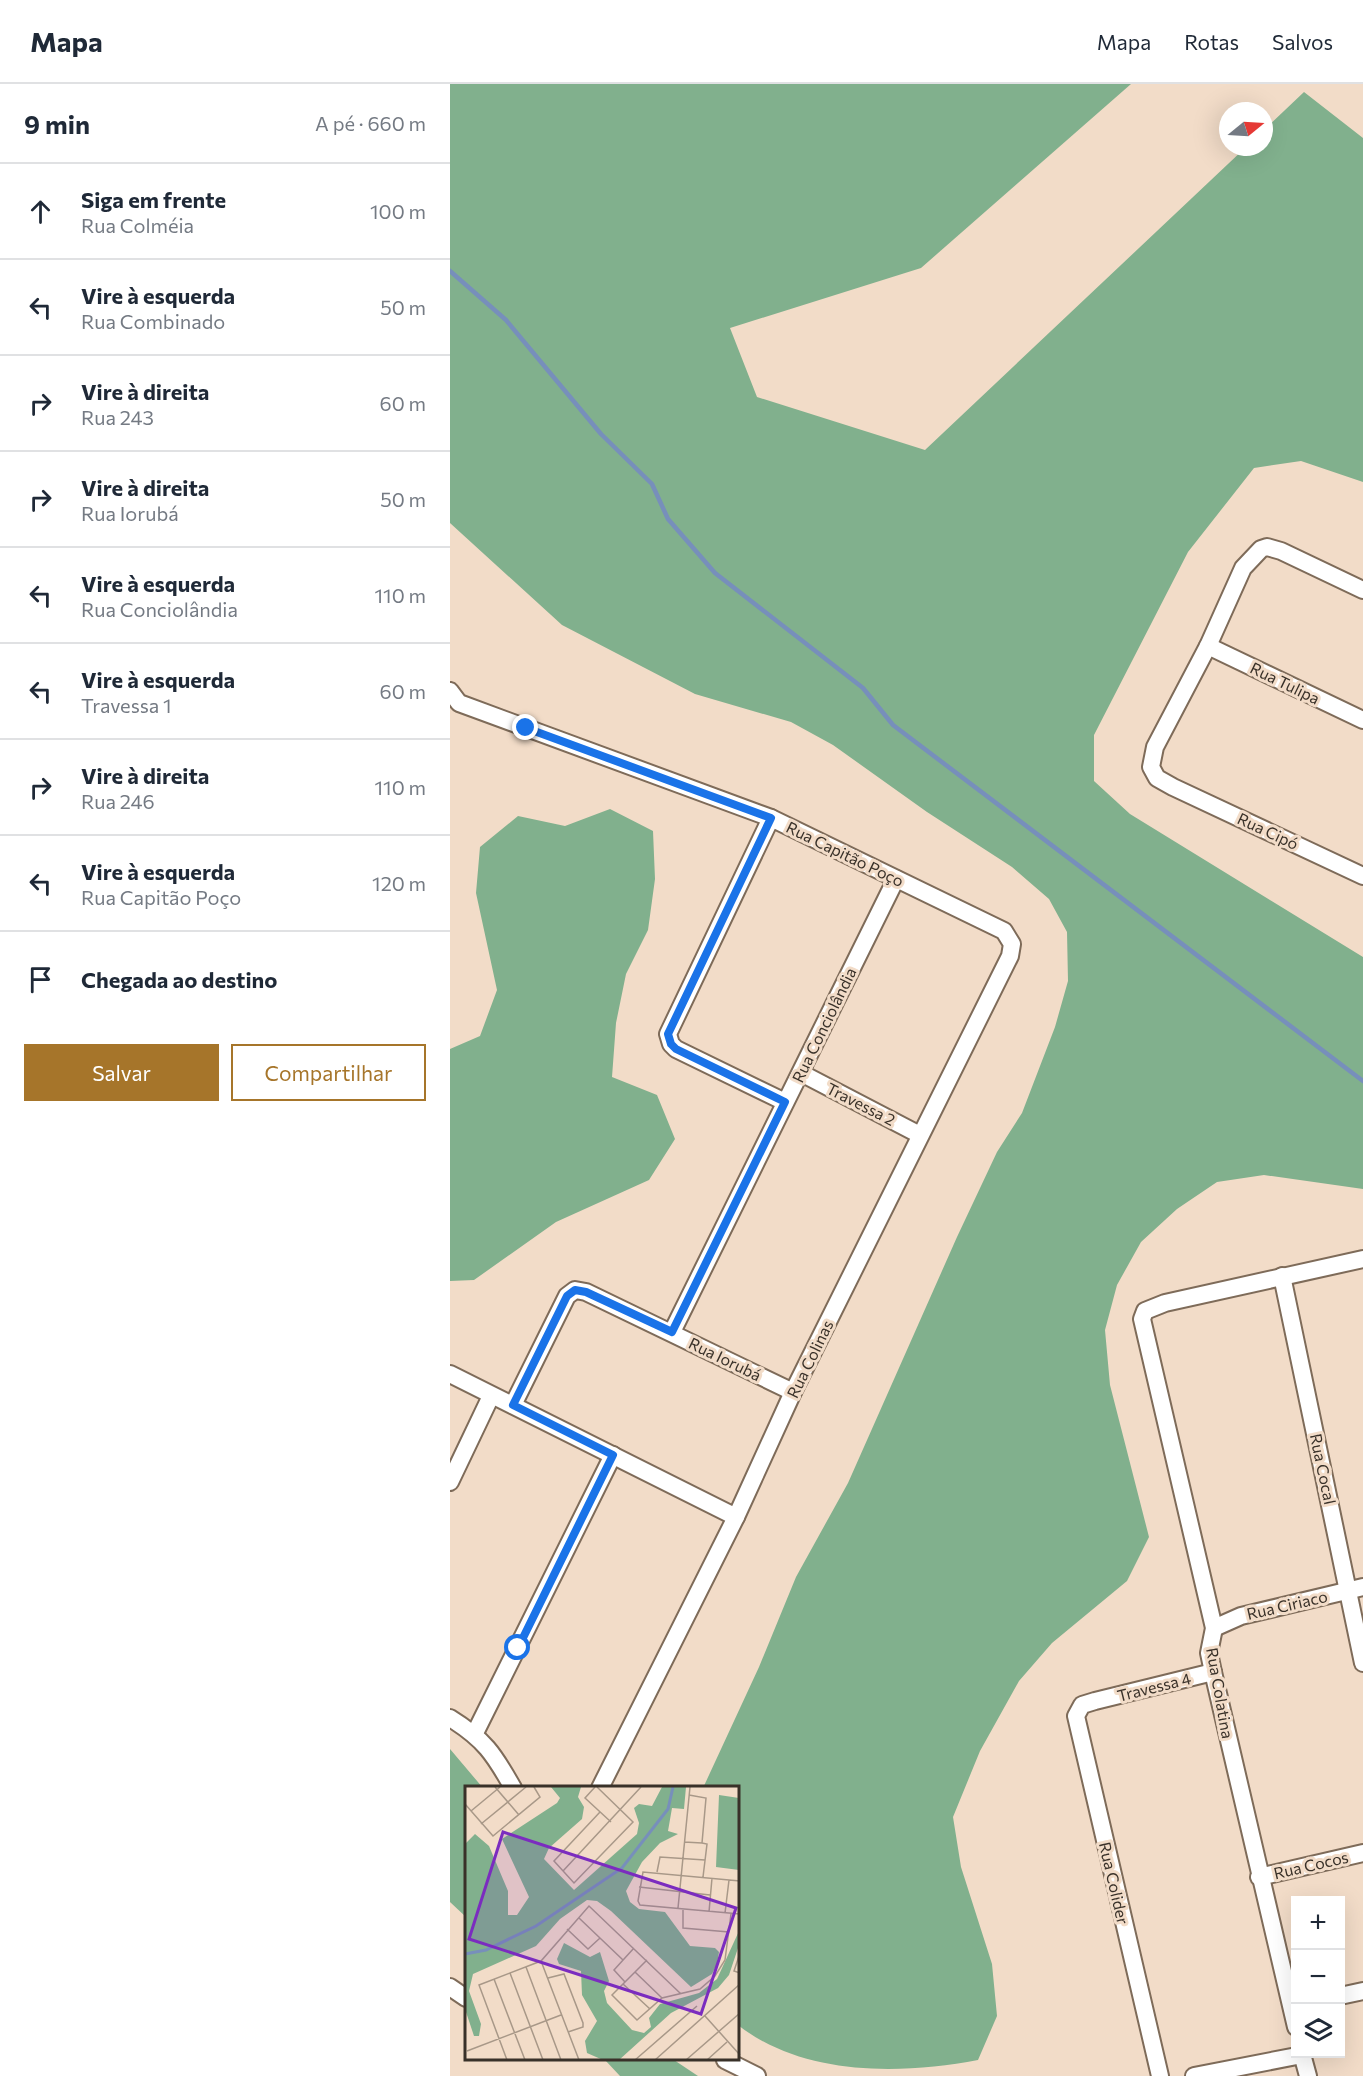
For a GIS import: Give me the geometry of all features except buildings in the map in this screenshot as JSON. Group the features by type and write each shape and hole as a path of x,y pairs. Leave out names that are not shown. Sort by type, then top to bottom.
{"street":[{"path":"1208,646 1243,568 1251,557 1267,547 1281,551 1363,590"},
{"name":"Rua Tulipa","path":"1208,646 1363,720"},
{"name":"Rua Cipó","path":"1208,646 1152,755 1153,773 1173,787 1363,876"},
{"name":"Rua Capitão Poço","path":"453,701 771,818 1004,931"},
{"path":"771,818 668,1034 671,1044 676,1049 785,1102"},
{"name":"Rua Conciolândia","path":"672,1332 896,879"},
{"name":"Rua Colinas","path":"601,1786 736,1517 793,1392 1010,956 1012,944 1004,931"},
{"name":"Travessa 2","path":"801,1073 920,1135"},
{"path":"1282,1276 1363,1259"},
{"name":"Rua Colatina","path":"1282,1276 1166,1303 1145,1311 1142,1326 1214,1628 1209,1653 1213,1672 1259,1877 1293,2004"},
{"name":"Rua Cocal","path":"1282,1276 1356,1589 1363,1663"},
{"name":"Rua Iorubá","path":"513,1405 564,1302 570,1292 580,1290 672,1332 793,1392"},
{"path":"450,1374 736,1517"},
{"path":"450,1482 491,1396"},
{"path":"476,1733 613,1455"},
{"name":"Rua Ciriaco","path":"1214,1628 1241,1616 1356,1589"},
{"name":"Travessa 4","path":"1095,1701 1213,1672"},
{"name":"Rua Colider","path":"1095,1701 1079,1707 1077,1724 1160,2076"},
{"path":"450,1718 476,1733 490,1750 512,1786"},
{"name":"Rua Cocos","path":"1259,1877 1363,1853"},
{"path":"450,1987 465,1997"},
{"path":"1345,1995 1363,1991"},
{"path":"1194,2076 1291,2056"},
{"path":"1303,2058 1308,2076"},
{"path":"727,2061 757,2076"}],"green space":[{"path":"450,84 1131,84 921,268 730,328 757,397 925,450 1236,156 1273,156 1273,121 1304,92 1363,138 1363,482 1301,461 1254,468 1188,552 1094,735 1094,781 1130,814 1363,957 1363,1189 1264,1175 1217,1182 1177,1209 1141,1242 1117,1285 1105,1330 1110,1385 1149,1537 1127,1581 1052,1643 1019,1681 980,1751 953,1817 961,1867 992,1964 997,2016 978,2060 916,2068 853,2067 792,2054 764,2042 740,2026 740,1786 704,1786 759,1667 796,1577 848,1483 957,1237 997,1152 1022,1113 1055,1027 1068,981 1067,932 1049,899 1012,867 927,812 833,745 791,722 695,694 562,625 450,523"},
{"path":"610,809 653,831 655,879 648,930 626,974 616,1023 612,1077 657,1095 675,1139 649,1180 556,1222 474,1280 450,1281 450,1049 480,1036 497,990 476,893 480,847 518,816 565,826"},
{"path":"450,1749 481,1786 465,1786 465,1916 450,1902"},
{"path":"606,2061 676,2061 698,2076 620,2076"}],"waterway":[{"path":"450,271 506,320 601,434 652,484 668,519 715,573 863,688 893,725 1363,1081"}],"route":[{"path":"518,1648 613,1455 513,1405 570,1292 575,1290 586,1292 672,1332 785,1102 676,1049 671,1044 668,1034 771,818 526,728"}]}
